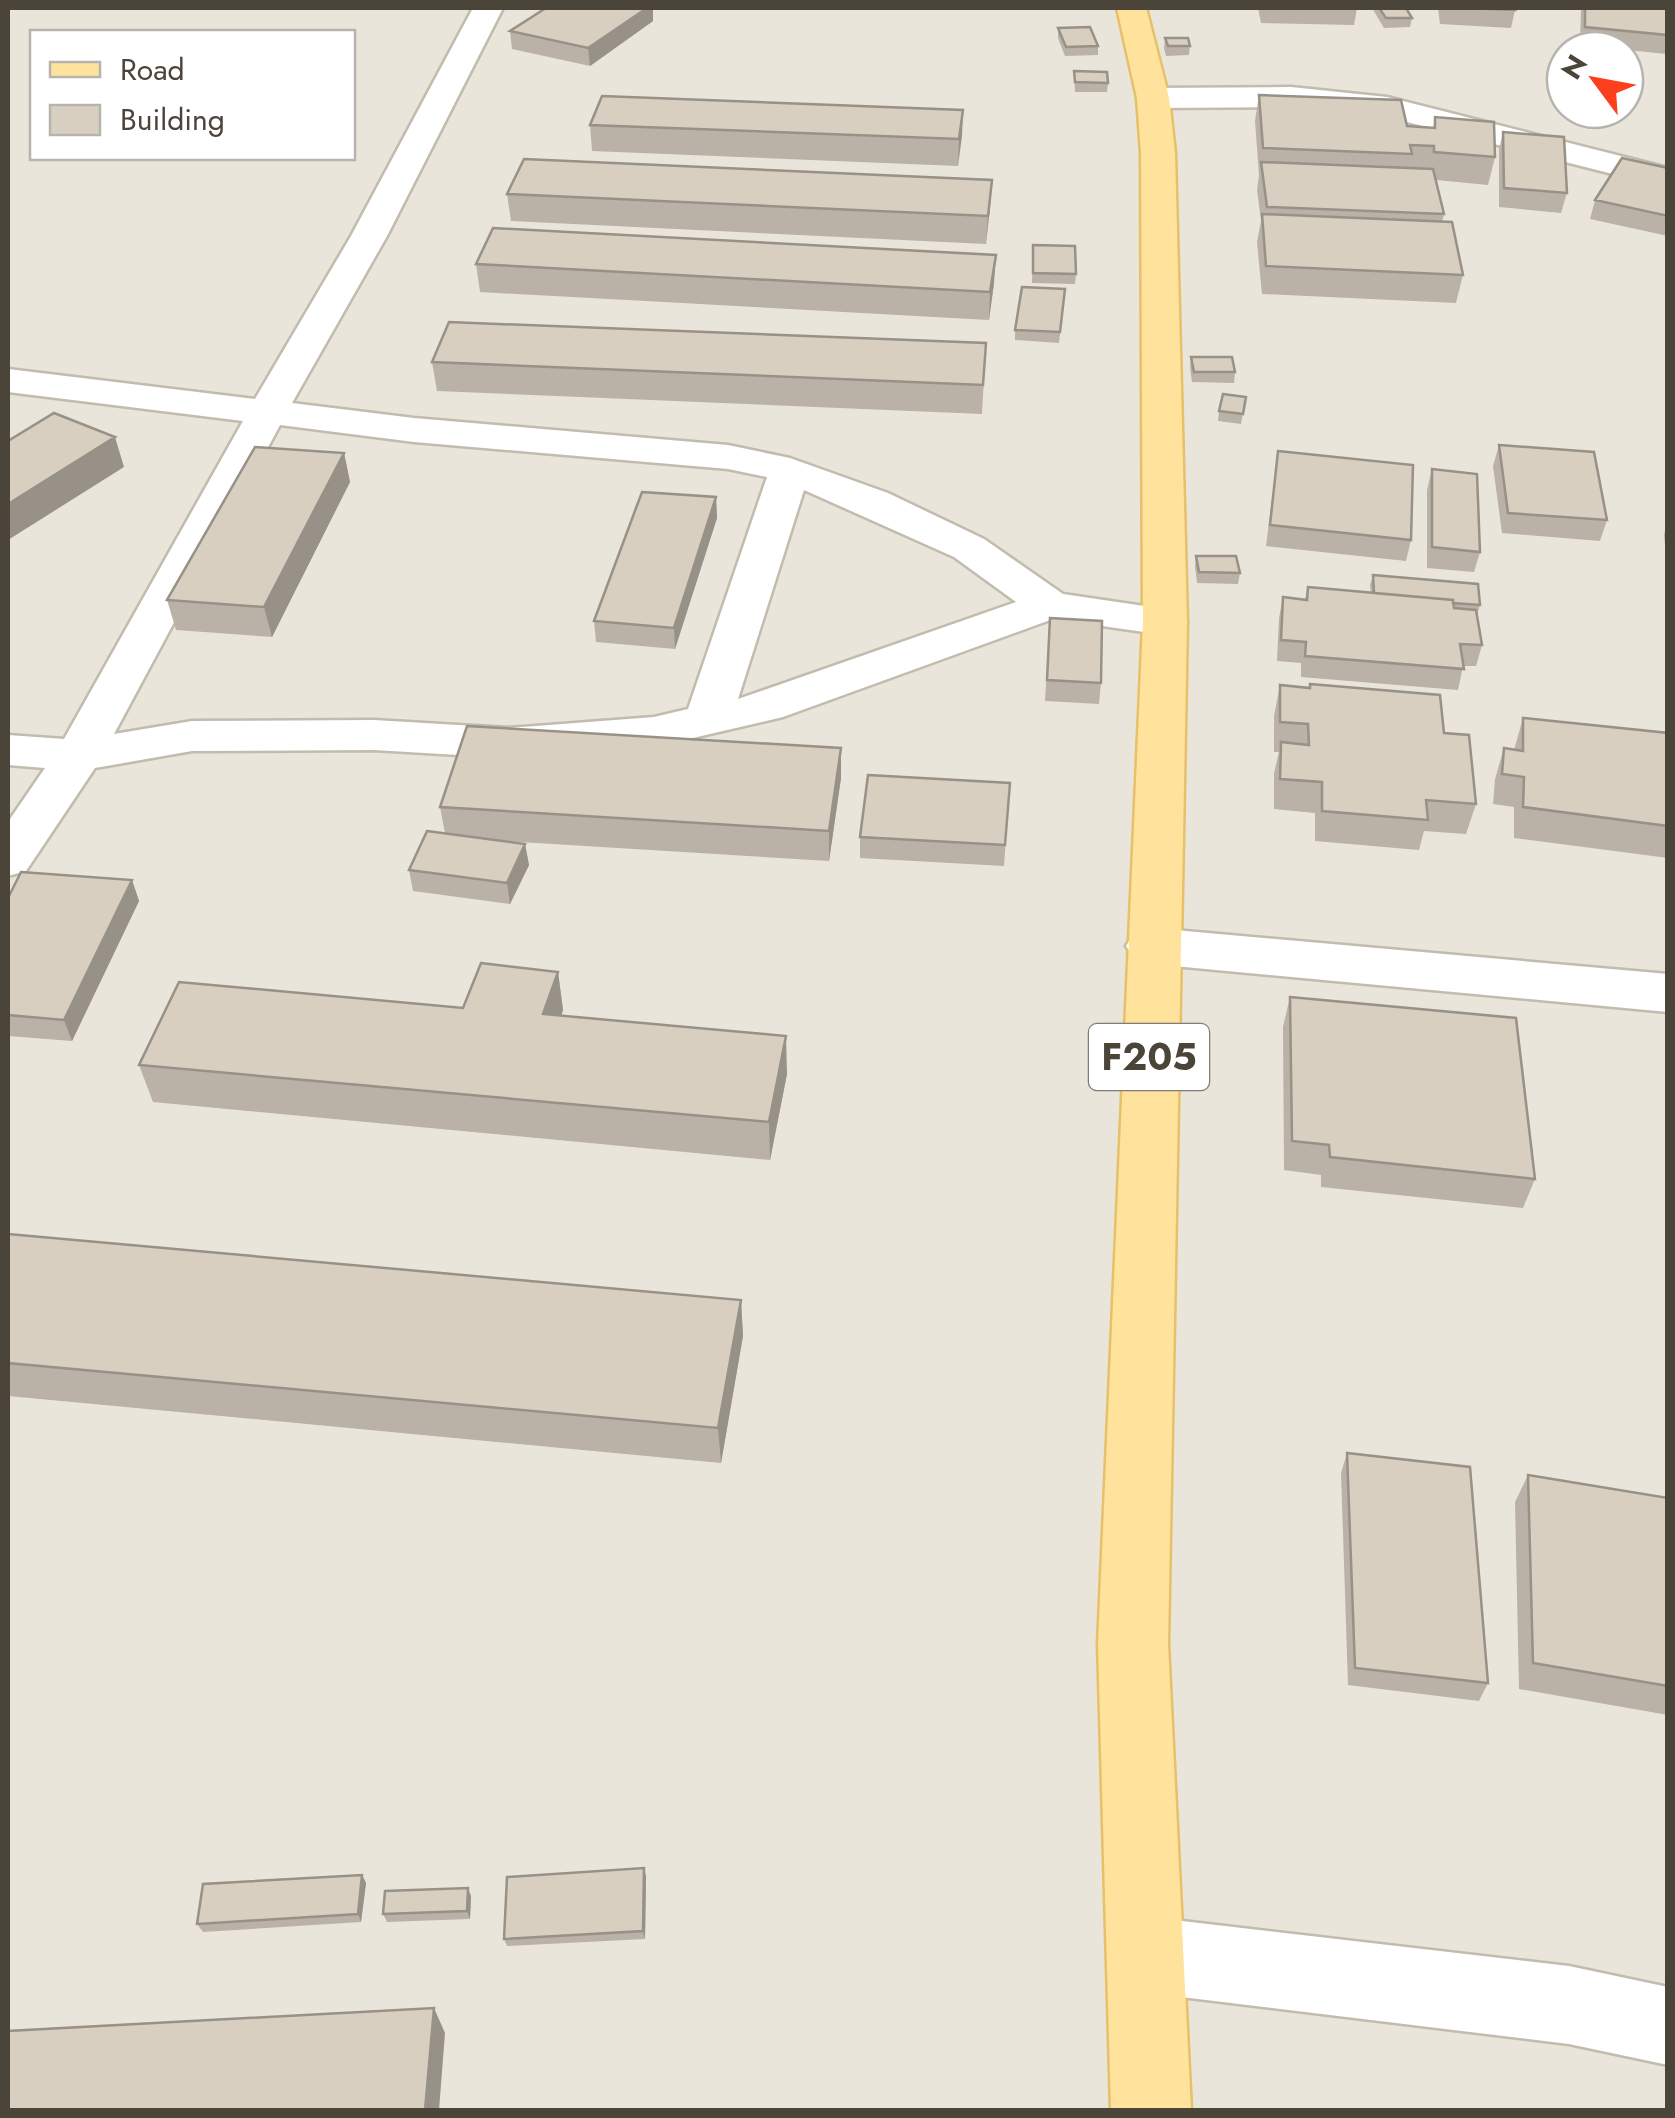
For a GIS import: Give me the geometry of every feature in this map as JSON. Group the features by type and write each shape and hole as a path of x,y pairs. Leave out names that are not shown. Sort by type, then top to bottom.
{"main road":[{"name":"F205","path":"1131,8 1154,98 1158,153 1165,622 1152,946 1134,1644 1151,2110"}],"street":[{"path":"8,859 79,755 266,414 369,236 488,8"},
{"path":"1154,98 1291,98 1387,106 1668,178"},
{"path":"8,380 266,414 728,457 790,470 873,502 955,541 1050,606 1165,622"},
{"path":"708,720 790,470"},
{"path":"8,750 79,755 192,736 374,734 509,743 654,732 767,707 1050,606"},
{"path":"1152,946 1668,993"},
{"path":"1148,1955 1569,2004 1668,2026"}],"shaded area":[{"path":"8,8 1667,8 1667,2110 8,2110"}],"building":[{"path":"546,8 647,8 588,48 510,31"},
{"path":"1379,8 1406,8 1412,18 1386,18"},
{"path":"1585,8 1668,8 1668,35 1585,27"},
{"path":"1090,27 1098,46 1066,47 1058,28"},
{"path":"1165,38 1188,38 1190,46 1168,46"},
{"path":"1074,71 1107,72 1108,83 1075,82"},
{"path":"1259,95 1401,100 1407,126 1435,128 1435,117 1494,122 1495,157 1434,152 1434,146 1410,145 1412,154 1263,148"},
{"path":"602,96 963,110 959,139 590,125"},
{"path":"1503,132 1564,137 1567,193 1504,188"},
{"path":"1622,158 1668,168 1668,216 1595,200"},
{"path":"524,159 992,180 988,216 507,194"},
{"path":"1261,162 1433,169 1444,214 1267,207"},
{"path":"1262,214 1452,222 1463,275 1266,266"},
{"path":"493,228 996,255 990,292 476,264"},
{"path":"1033,245 1075,246 1076,274 1033,273"},
{"path":"1022,287 1065,289 1060,332 1015,330"},
{"path":"449,322 986,343 983,385 432,362"},
{"path":"1191,357 1232,357 1235,372 1194,372"},
{"path":"1223,394 1246,397 1243,414 1219,411"},
{"path":"54,413 115,437 8,504 8,441"},
{"path":"1499,445 1594,452 1607,520 1508,513"},
{"path":"255,447 344,453 264,607 167,600"},
{"path":"1278,451 1413,465 1411,540 1270,525"},
{"path":"1432,469 1477,474 1480,552 1432,547"},
{"path":"642,492 716,497 674,628 594,621"},
{"path":"1196,556 1236,556 1240,573 1199,572"},
{"path":"1373,575 1478,584 1480,605 1374,593"},
{"path":"1308,587 1453,600 1454,608 1476,610 1482,645 1460,644 1464,669 1305,656 1306,642 1281,640 1283,597 1307,600"},
{"path":"1050,618 1102,621 1101,683 1047,680"},
{"path":"1310,684 1440,695 1444,733 1469,735 1476,804 1426,800 1428,820 1322,811 1322,782 1280,779 1281,742 1309,745 1308,724 1280,722 1280,685 1310,688"},
{"path":"1523,718 1668,733 1668,826 1523,807 1524,777 1502,774 1504,748 1523,751"},
{"path":"467,726 841,748 829,831 440,807"},
{"path":"868,775 1010,783 1005,845 860,837"},
{"path":"427,831 525,844 507,883 409,870"},
{"path":"21,872 132,880 64,1020 8,1015 8,898"},
{"path":"481,963 558,972 543,1014 786,1036 769,1122 139,1065 179,982 463,1008"},
{"path":"1290,997 1516,1018 1535,1179 1330,1157 1329,1145 1292,1141"},
{"path":"8,1234 741,1300 718,1428 8,1363"},
{"path":"1347,1453 1470,1467 1488,1683 1355,1668"},
{"path":"1528,1475 1668,1498 1668,1686 1533,1663"},
{"path":"644,1868 643,1931 504,1939 507,1877"},
{"path":"362,1875 358,1914 197,1924 203,1884"},
{"path":"468,1888 467,1911 383,1914 385,1891"},
{"path":"434,2008 425,2110 8,2110 8,2031"}]}
